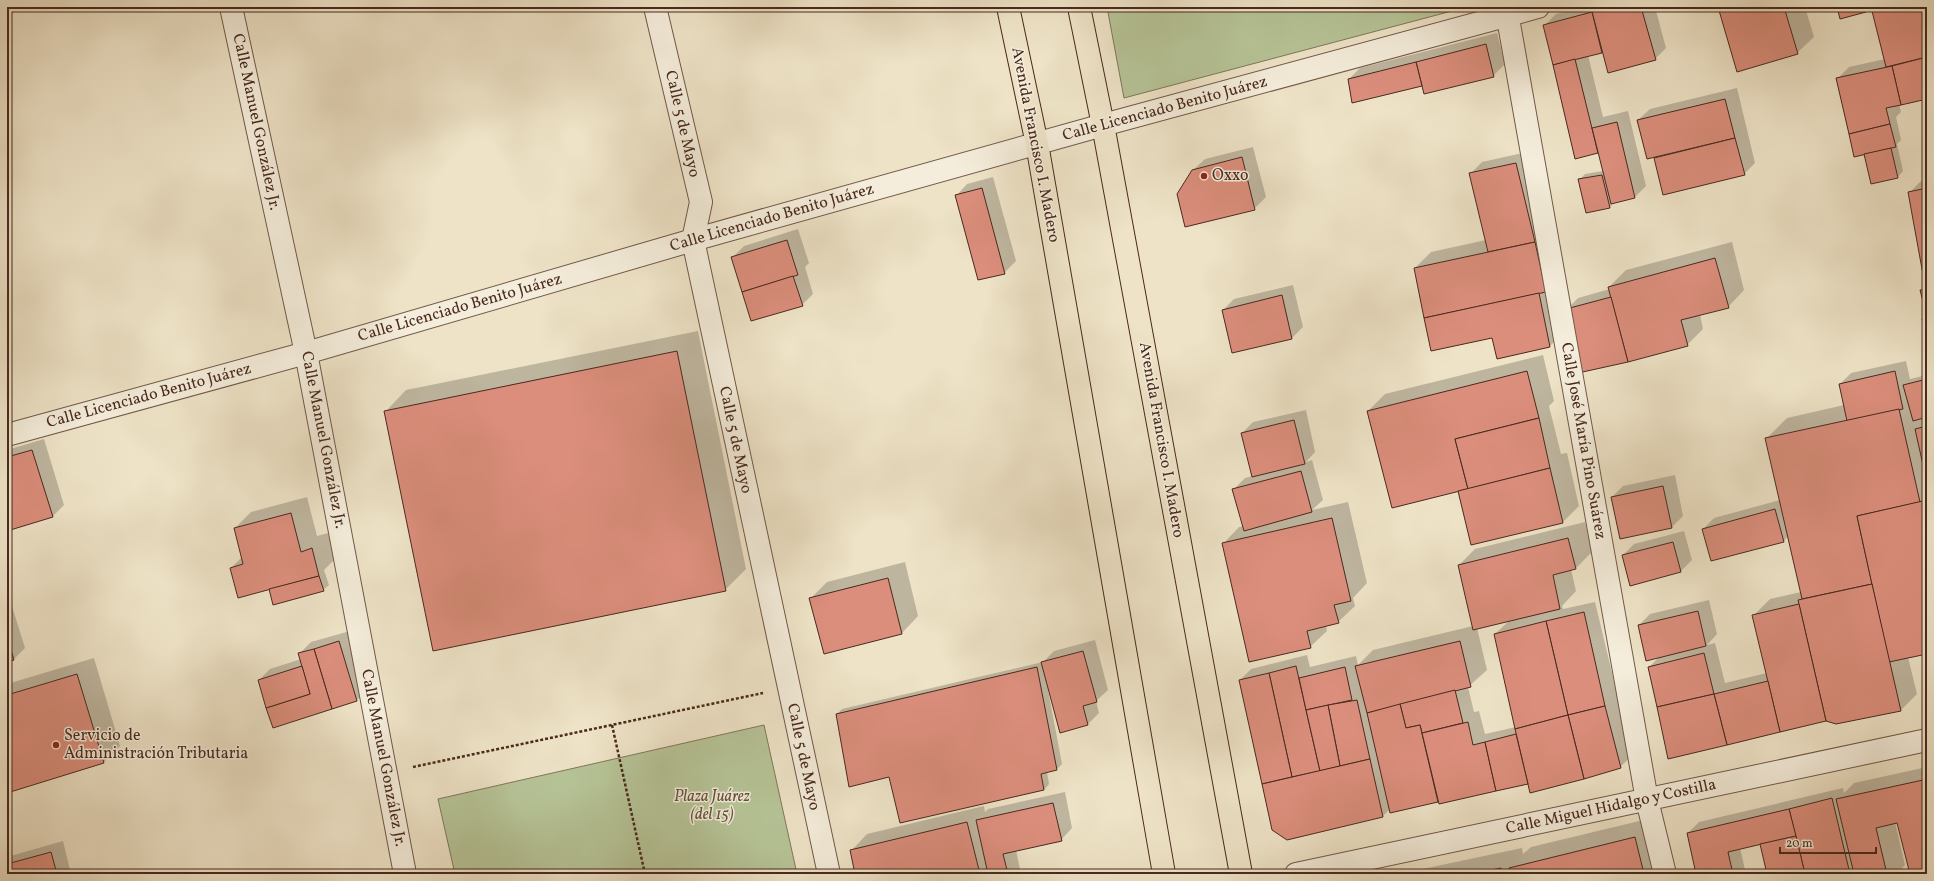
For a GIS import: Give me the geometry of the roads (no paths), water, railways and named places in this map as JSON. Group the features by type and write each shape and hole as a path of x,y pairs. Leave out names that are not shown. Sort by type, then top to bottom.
{"main road":[{"name":"Avenida Francisco I. Madero","path":"1008,7 1037,144 1164,874"},
{"name":"Avenida Francisco I. Madero","path":"1079,7 1103,125 1241,874"}],"street":[{"name":"Calle Manuel González Jr.","path":"231,7 306,353 405,874"},
{"name":"Calle 5 de Mayo","path":"655,7 701,202 692,240 829,874"},
{"name":"Calle Licenciado Benito Juárez","path":"7,435 306,353 692,240 1507,11 1538,7"},
{"name":"Calle José María Pino Suárez","path":"1507,11 1647,800 1665,874"},
{"name":"Calle Miguel Hidalgo y Costilla","path":"1296,874 1927,740"}],"place":[{"name":"Oxxo","path":"1204,176"},
{"name":"Servicio de Administración Tributaria","path":"56,745"}],"park label":[{"name":"Plaza Juárez (del 15)","path":"712,806"}]}
